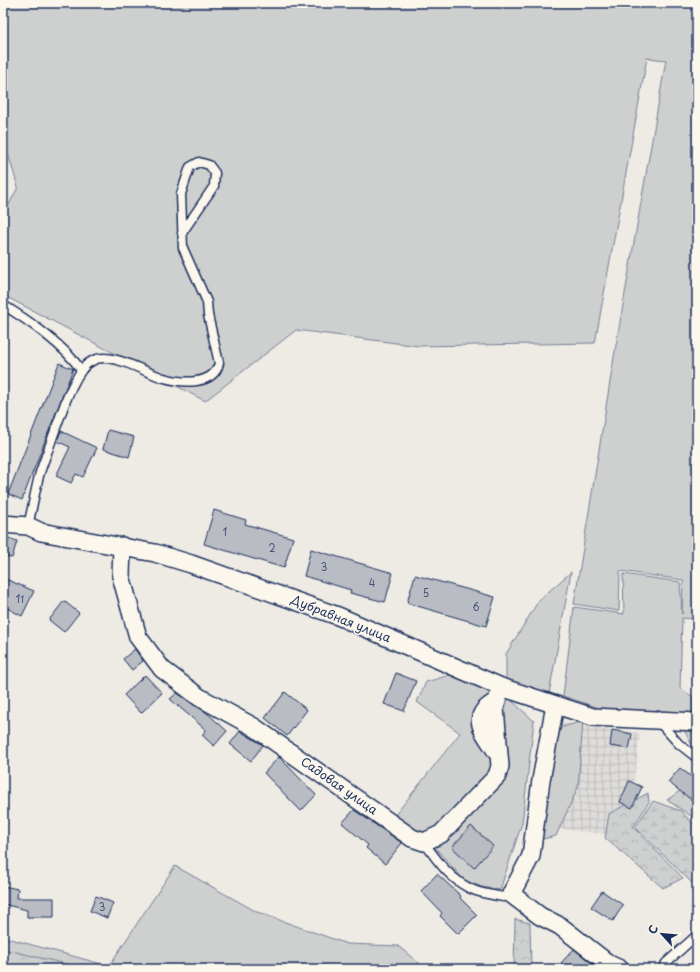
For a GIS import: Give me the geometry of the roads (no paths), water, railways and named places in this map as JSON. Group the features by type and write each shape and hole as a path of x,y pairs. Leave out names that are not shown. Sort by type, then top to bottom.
{"street":[{"name":"Дубравная улица","path":"3,524 28,526 41,532 155,553 191,564 338,616 499,694 555,705 593,717 697,722"},
{"name":"Садовая улица","path":"122,546 121,576 138,637 162,668 199,697 254,727 412,838 424,842"},
{"path":"424,842 441,834 497,776 500,766 495,708 499,694"},
{"path":"555,705 541,780 530,856 511,894 540,916 560,926 608,964 620,969"}],"lane":[{"path":"28,526 39,475 64,407 81,370 92,360 107,358 128,364 164,378 191,382 205,379 212,375 218,368 219,363 208,315 207,302 183,248 182,233 181,194 190,167 199,162 209,165 215,173 214,186 182,233"},
{"path":"3,305 40,330 73,358 81,370"},
{"path":"657,720 679,744 697,758"},
{"path":"424,842 437,861 457,880 475,890 503,897 511,894"},
{"path":"663,969 666,963 697,934"}]}
